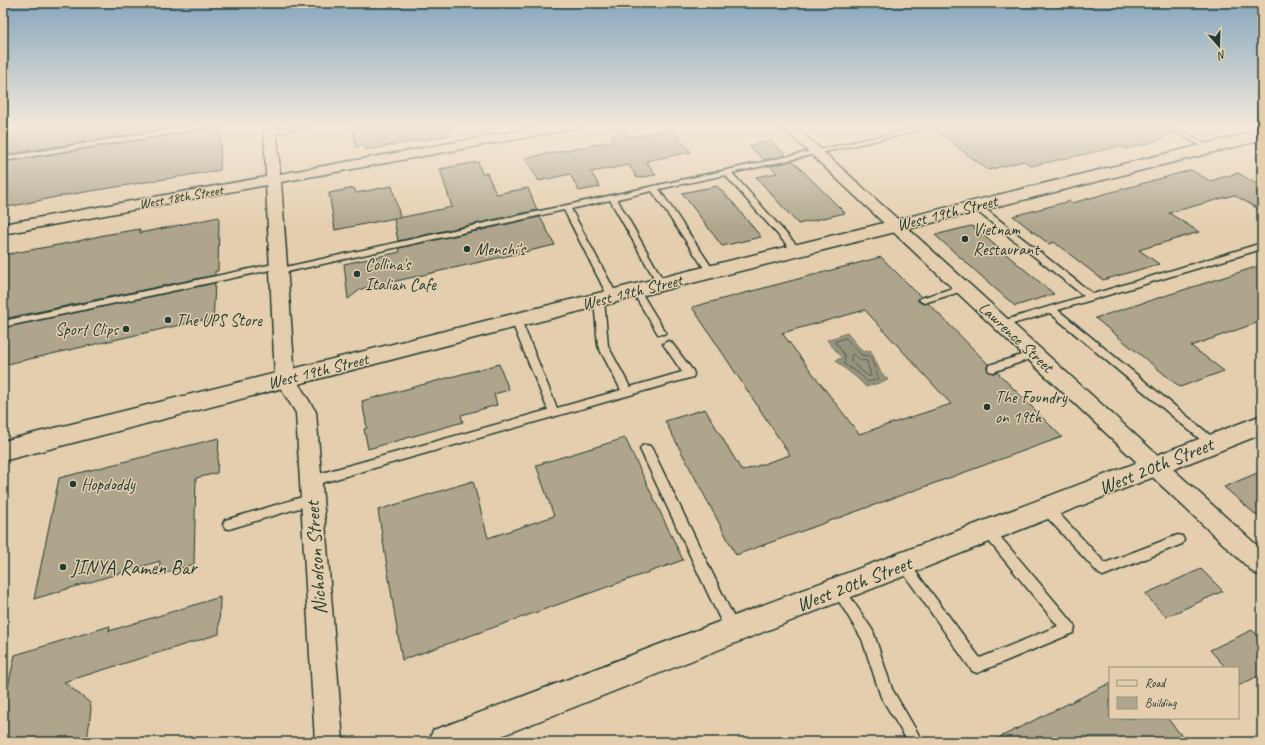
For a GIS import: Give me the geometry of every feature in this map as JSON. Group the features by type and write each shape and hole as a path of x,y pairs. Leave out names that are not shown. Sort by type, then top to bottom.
{"street":[{"path":"272,160 285,379"},
{"name":"West 18th Street","path":"3,229 383,160"},
{"name":"Lawrence Street","path":"824,160 1262,565"},
{"name":"West 19th Street","path":"3,451 516,320 606,299 1162,160"},
{"name":"Nicholson Street","path":"285,379 306,412 329,742"},
{"name":"West 20th Street","path":"445,742 1156,467 1262,424"}],"lane":[{"path":"3,324 278,268 781,160"},
{"path":"727,172 797,251"},
{"path":"654,188 711,272"},
{"path":"612,197 662,285"},
{"path":"976,206 1091,297"},
{"path":"566,207 606,299 603,346 627,392"},
{"path":"1002,324 1262,246"},
{"path":"924,300 963,288"},
{"path":"636,291 661,332"},
{"path":"1051,309 1212,443"},
{"path":"516,320 554,412"},
{"path":"229,524 311,490 554,412 689,374 668,344"},
{"path":"993,368 1035,354"},
{"path":"646,449 733,630"},
{"path":"1047,509 1103,570 1178,540"},
{"path":"903,564 977,666 1068,628 988,531"},
{"path":"838,590 868,636 886,692 916,742"}],"water":[{"path":"847,333 863,352 870,350 880,371 888,380 866,387 838,363 836,360 842,358 827,340"}],"building":[{"path":"17,160 220,160 220,170 61,196 3,208 3,162"},
{"path":"526,160 652,160 646,161 656,175 637,178 629,165 591,172 600,187 579,191 570,174 539,181"},
{"path":"975,160 1059,160 1031,166 1024,161 988,170"},
{"path":"792,161 845,213 798,224 756,177 777,173 770,166"},
{"path":"478,162 482,174 487,173 496,194 528,188 537,210 398,241 394,219 452,207 440,169"},
{"path":"1191,170 1210,181 1238,173 1262,187 1262,211 1234,195 1169,213 1199,232 1139,250 1159,264 1103,280 1054,242 1049,244 1013,216 1070,201 1072,203"},
{"path":"392,186 400,217 335,230 329,193 354,188 356,193"},
{"path":"717,186 735,205 761,237 722,246 682,193"},
{"path":"219,217 218,271 215,271 215,275 3,319 3,255 104,235 140,229 140,233"},
{"path":"540,217 555,245 361,289 348,299 344,264 400,252 399,248"},
{"path":"972,226 1054,294 1015,306 935,235"},
{"name":"The Foundry on 19th","path":"881,257 921,297 918,301 923,304 928,303 988,364 988,371 993,373 997,372 1062,437 736,555 665,421 705,409 742,471 790,455 692,307","holes":["865,310 951,404 859,434 782,333"]},
{"path":"1262,265 1262,321 1191,346 1224,371 1180,387 1095,318"},
{"path":"215,283 213,325 202,320 3,365 3,328"},
{"path":"499,364 509,390 494,394 497,405 461,415 463,422 368,449 364,429 367,428 362,401"},
{"path":"219,438 217,473 196,478 194,564 159,575 160,561 34,599 59,478"},
{"path":"625,438 683,560 402,660 378,510 473,481 488,538 554,516 536,465"},
{"path":"1262,471 1262,520 1224,487"},
{"path":"1201,569 1223,591 1166,617 1145,594"},
{"path":"220,597 219,634 64,682 90,703 91,709 87,742 3,742 3,709 15,655 110,626 109,631"},
{"path":"1252,630 1262,640 1262,674 1239,686 1239,667 1225,667 1210,650"},
{"path":"1109,683 1109,719 1168,719 1187,742 990,742"}],"place":[{"name":"Vietnam Restaurant","path":"965,239"},
{"name":"Menchi's","path":"467,249"},
{"name":"Collina's Italian Cafe","path":"357,274"},
{"name":"The UPS Store","path":"168,320"},
{"name":"Sport Clips","path":"126,329"},
{"name":"The Foundry on 19th","path":"987,407"},
{"name":"Hopdoddy","path":"73,484"},
{"name":"JINYA Ramen Bar","path":"63,567"}]}
